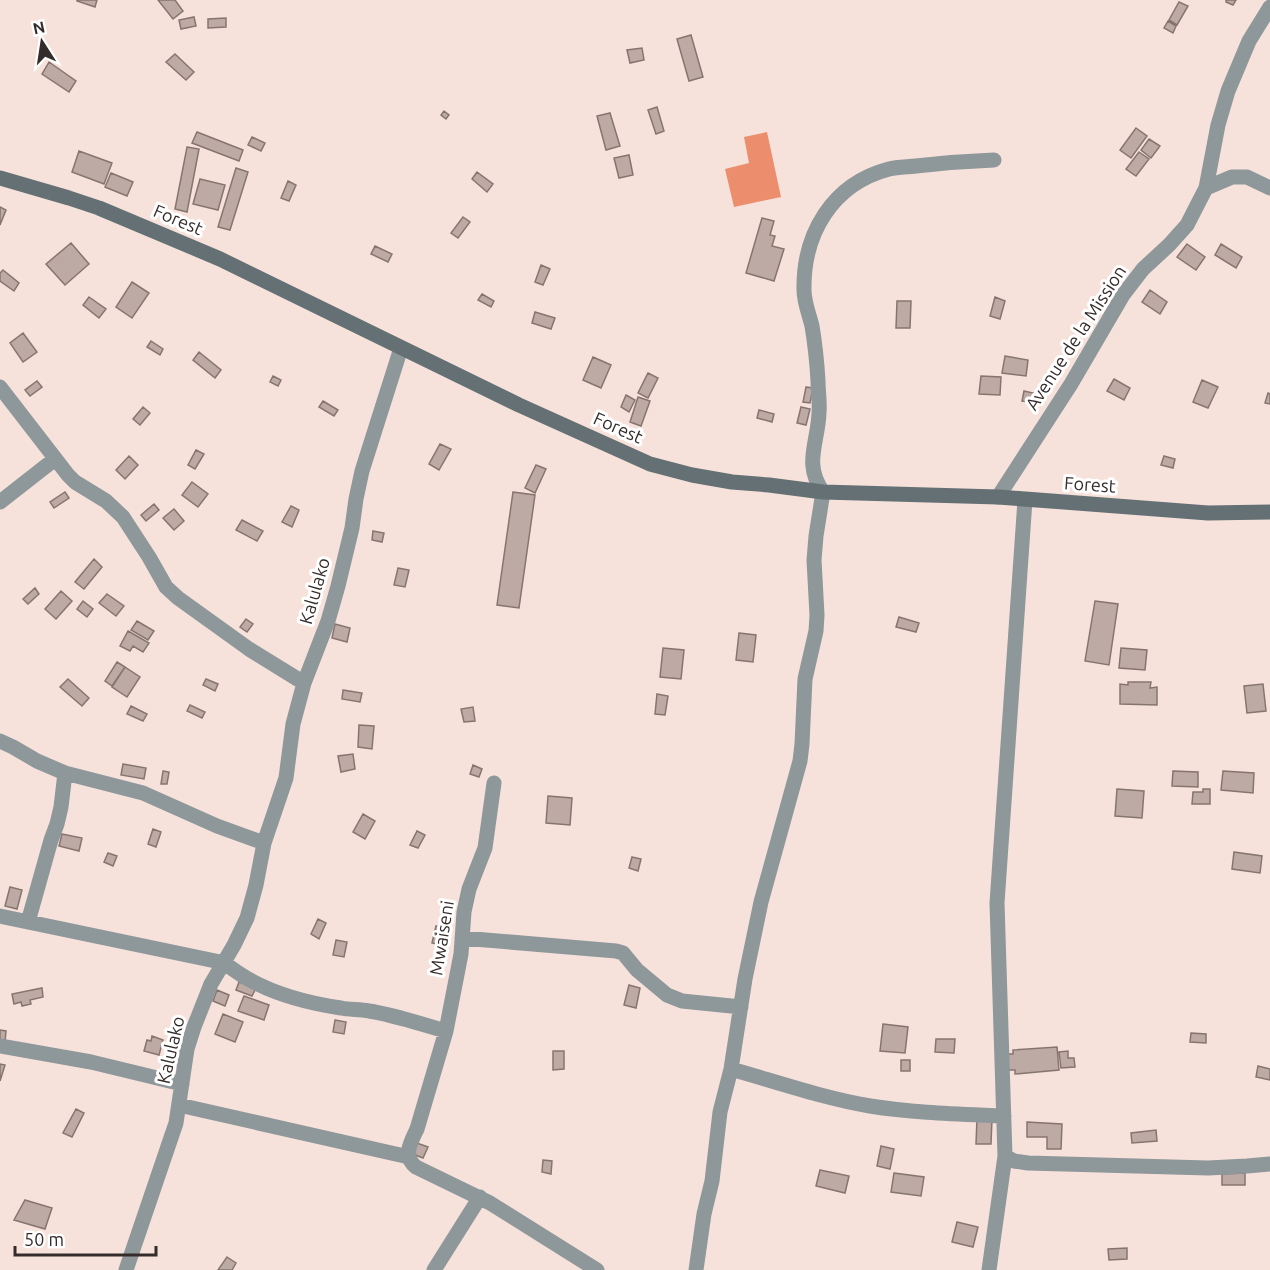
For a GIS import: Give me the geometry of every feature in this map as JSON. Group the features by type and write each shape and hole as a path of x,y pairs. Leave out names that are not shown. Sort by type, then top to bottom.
{"street":[{"name":"Avenue de la Mission","path":"998,497 1071,384 1123,295 1143,269 1187,225 1206,188 1218,125 1228,91 1249,41 1270,7"},
{"path":"696,1270 704,1214 712,1181 720,1112 731,1069 745,979 761,902 800,761 805,679 816,632 814,560 823,492 816,483 813,473 819,414 818,379 812,327 804,294 804,271 811,238 826,212 842,193 869,177 890,169 994,160"},
{"path":"1206,188 1232,177 1247,177 1270,188"},
{"name":"Forest","path":"0,178 99,208 220,259 519,405 650,464 732,482 823,492 998,497 1208,513 1270,512"},
{"name":"Kalulako","path":"126,1270 176,1123 187,1048 194,1027 211,984 225,963 247,918 264,843 286,778 293,724 304,683 336,595 352,528 362,471 401,348"},
{"path":"0,387 75,482 106,501 123,517 166,587 249,649 304,683"},
{"path":"0,502 55,459"},
{"path":"989,1270 1005,1156 997,903 1025,500"},
{"path":"0,741 65,773 143,793 217,826 264,843"},
{"path":"28,922 62,807 65,773"},
{"name":"Mwaiseni","path":"409,1157 410,1143 417,1129 446,1031 461,954 464,912 469,889 485,848 494,783"},
{"path":"0,916 225,963 237,974 273,991 310,1002 391,1016 446,1031"},
{"path":"462,938 616,951 623,953 637,970 668,994 682,1001 741,1007"},
{"path":"0,1046 91,1062 182,1084"},
{"path":"731,1069 869,1106 910,1111 1004,1116"},
{"path":"179,1105 409,1157 410,1163 416,1167 480,1197 597,1270"},
{"path":"1005,1156 1014,1161 1028,1163 1208,1168 1270,1164"},
{"path":"434,1270 480,1197"}],"shaded area":[{"path":"767,132 781,197 734,207 725,169 749,163 744,137"}],"building":[{"path":"77,0 97,0 95,7"},
{"path":"158,0 175,0 183,11 173,19"},
{"path":"1226,0 1236,0 1233,5"},
{"path":"1179,2 1188,6 1177,25 1169,20"},
{"path":"194,17 196,26 181,29 179,20"},
{"path":"226,18 226,27 208,28 208,19"},
{"path":"1168,21 1176,26 1173,33 1164,28"},
{"path":"691,35 703,77 689,81 677,39"},
{"path":"642,48 644,60 630,63 627,50"},
{"path":"175,54 194,72 186,80 166,62"},
{"path":"49,62 76,81 69,92 42,74"},
{"path":"657,107 664,131 656,134 648,110"},
{"path":"444,111 449,115 446,119 441,115"},
{"path":"610,113 620,146 606,150 597,116"},
{"path":"1136,128 1147,136 1131,158 1120,150"},
{"path":"197,132 243,150 239,161 192,143"},
{"path":"252,137 265,143 261,151 248,145"},
{"path":"1149,139 1160,146 1151,158 1141,150"},
{"path":"187,147 199,149 187,212 175,209"},
{"path":"79,151 112,163 104,184 72,172"},
{"path":"1139,152 1149,159 1136,176 1126,169"},
{"path":"629,155 633,175 619,178 614,158"},
{"path":"236,168 248,172 230,230 218,227"},
{"path":"477,172 493,184 487,192 472,179"},
{"path":"111,173 133,182 127,196 105,187"},
{"path":"200,179 225,185 218,210 193,204"},
{"path":"288,181 296,185 289,201 281,198"},
{"path":"0,207 6,210 0,225"},
{"path":"463,217 470,222 458,238 451,233"},
{"path":"762,218 774,221 770,235 775,236 772,246 784,249 774,281 746,273"},
{"path":"71,243 89,264 65,285 46,264"},
{"path":"1187,244 1205,257 1196,270 1177,257"},
{"path":"1221,244 1242,257 1236,268 1215,255"},
{"path":"375,246 392,254 388,262 371,254"},
{"path":"541,265 550,269 543,285 535,282"},
{"path":"3,270 19,283 14,291 0,281 0,273"},
{"path":"132,282 149,293 132,318 116,307"},
{"path":"1150,290 1167,302 1160,314 1142,302"},
{"path":"482,294 494,301 491,307 478,300"},
{"path":"89,297 106,309 99,318 83,305"},
{"path":"995,297 1005,301 1000,319 990,316"},
{"path":"897,301 911,301 910,328 896,328"},
{"path":"535,312 555,318 551,329 532,323"},
{"path":"23,333 37,352 23,362 10,343"},
{"path":"151,341 163,349 160,355 147,347"},
{"path":"199,352 221,370 215,378 193,360"},
{"path":"1005,356 1028,360 1026,376 1002,373"},
{"path":"593,357 611,365 601,388 583,380"},
{"path":"648,373 658,378 648,398 638,393"},
{"path":"273,376 281,380 278,386 270,382"},
{"path":"981,376 1001,377 1000,395 979,394"},
{"path":"1114,379 1130,388 1124,400 1107,391"},
{"path":"1202,380 1218,387 1208,408 1193,402"},
{"path":"37,381 42,387 30,396 25,390"},
{"path":"806,387 813,388 810,403 803,402"},
{"path":"1024,391 1033,393 1031,402 1022,401"},
{"path":"1268,393 1270,394 1270,404 1265,403"},
{"path":"626,395 635,400 629,412 621,407"},
{"path":"638,397 650,401 641,426 630,422"},
{"path":"323,401 338,410 334,416 319,407"},
{"path":"143,407 150,413 140,425 133,419"},
{"path":"801,407 810,409 806,425 797,423"},
{"path":"759,410 774,414 772,422 757,418"},
{"path":"440,444 451,449 439,470 429,464"},
{"path":"196,450 204,454 195,469 188,465"},
{"path":"129,456 138,465 125,479 116,470"},
{"path":"1164,456 1175,459 1173,468 1161,465"},
{"path":"536,465 546,469 535,493 525,488"},
{"path":"192,482 208,494 198,507 182,495"},
{"path":"65,492 69,498 54,508 50,502"},
{"path":"513,492 535,495 519,608 497,605"},
{"path":"154,504 159,510 146,521 141,515"},
{"path":"291,506 299,510 292,527 282,522"},
{"path":"174,509 184,521 174,530 163,518"},
{"path":"242,520 263,531 257,541 236,530"},
{"path":"373,531 384,533 382,542 372,540"},
{"path":"94,559 102,567 84,589 75,582"},
{"path":"398,568 409,570 405,587 394,585"},
{"path":"35,588 39,594 28,604 23,599"},
{"path":"61,591 72,601 56,619 45,609"},
{"path":"107,594 124,606 116,616 99,603"},
{"path":"83,601 93,609 87,617 77,609"},
{"path":"1095,601 1118,604 1109,665 1085,661"},
{"path":"899,617 919,623 916,632 896,627"},
{"path":"246,619 253,624 247,632 240,627"},
{"path":"137,621 154,631 148,640 131,630"},
{"path":"335,624 350,628 347,642 332,638"},
{"path":"128,631 149,643 143,652 133,646 130,651 120,646"},
{"path":"739,633 756,635 753,662 736,660"},
{"path":"663,648 684,650 681,679 660,677"},
{"path":"1121,648 1147,650 1145,670 1119,668"},
{"path":"117,662 125,667 112,686 105,681"},
{"path":"125,667 140,677 127,697 112,687"},
{"path":"68,679 89,698 82,706 60,687"},
{"path":"206,679 218,684 215,691 203,685"},
{"path":"1128,682 1151,682 1150,688 1157,687 1157,705 1120,704 1120,684 1128,685"},
{"path":"1263,684 1266,711 1247,713 1244,686"},
{"path":"343,690 362,693 360,702 342,699"},
{"path":"657,694 668,696 665,715 655,714"},
{"path":"190,705 205,712 202,718 187,711"},
{"path":"131,706 147,714 143,721 127,714"},
{"path":"473,707 475,721 464,722 461,709"},
{"path":"359,725 374,726 372,749 358,747"},
{"path":"353,754 355,769 341,772 338,756"},
{"path":"123,764 146,768 144,779 121,775"},
{"path":"473,765 482,769 479,777 470,774"},
{"path":"163,771 169,772 167,784 161,784"},
{"path":"1173,771 1198,772 1198,787 1172,786"},
{"path":"1223,771 1254,773 1253,793 1221,790"},
{"path":"1117,789 1144,791 1142,818 1115,816"},
{"path":"1203,789 1210,789 1210,804 1192,804 1193,792 1203,792"},
{"path":"548,796 572,798 570,825 546,823"},
{"path":"363,814 375,821 365,839 353,832"},
{"path":"153,829 161,832 156,847 148,844"},
{"path":"417,831 425,835 418,848 410,845"},
{"path":"62,834 82,838 79,851 59,846"},
{"path":"1234,852 1262,856 1260,873 1232,869"},
{"path":"108,853 117,856 113,866 104,862"},
{"path":"632,857 641,859 638,871 629,868"},
{"path":"10,887 22,890 17,909 5,906"},
{"path":"318,919 326,923 319,939 311,934"},
{"path":"436,926 445,928 442,945 432,943"},
{"path":"336,940 347,942 344,957 333,955"},
{"path":"239,982 256,988 252,996 236,990"},
{"path":"629,985 640,988 636,1008 624,1005"},
{"path":"42,988 43,997 30,1000 31,1004 22,1006 21,1002 14,1004 12,994"},
{"path":"217,990 229,995 225,1006 213,1001"},
{"path":"244,996 269,1005 264,1020 238,1011"},
{"path":"223,1014 243,1022 235,1042 215,1034"},
{"path":"335,1020 346,1022 344,1034 333,1032"},
{"path":"883,1024 908,1027 905,1053 880,1051"},
{"path":"0,1030 6,1031 5,1042 0,1041"},
{"path":"1191,1033 1206,1034 1206,1043 1190,1042"},
{"path":"152,1036 163,1040 159,1055 144,1051 147,1040 151,1041"},
{"path":"936,1039 955,1039 954,1053 935,1052"},
{"path":"1057,1047 1059,1070 1015,1074 1015,1070 1007,1070 1006,1054 1013,1054 1013,1050"},
{"path":"553,1051 564,1051 564,1069 553,1070"},
{"path":"1068,1051 1068,1058 1074,1058 1075,1067 1061,1068 1059,1052"},
{"path":"901,1060 910,1060 910,1071 901,1071"},
{"path":"0,1064 5,1065 0,1081"},
{"path":"1258,1066 1270,1069 1270,1080 1256,1077"},
{"path":"76,1109 84,1113 72,1137 63,1133"},
{"path":"977,1118 992,1119 991,1144 976,1144"},
{"path":"1027,1122 1062,1124 1061,1149 1047,1149 1047,1137 1027,1137"},
{"path":"1156,1130 1157,1141 1132,1143 1131,1133"},
{"path":"414,1142 428,1147 423,1158 410,1153"},
{"path":"881,1146 894,1149 890,1169 877,1166"},
{"path":"543,1160 552,1161 551,1174 542,1172"},
{"path":"820,1170 849,1176 845,1193 816,1186"},
{"path":"894,1173 924,1177 921,1196 891,1192"},
{"path":"1245,1173 1245,1185 1222,1185 1222,1174"},
{"path":"25,1200 52,1208 45,1229 14,1220"},
{"path":"957,1222 978,1227 973,1247 952,1242"},
{"path":"1127,1248 1127,1259 1109,1260 1108,1249"},
{"path":"227,1257 236,1263 232,1270 218,1270"}]}
